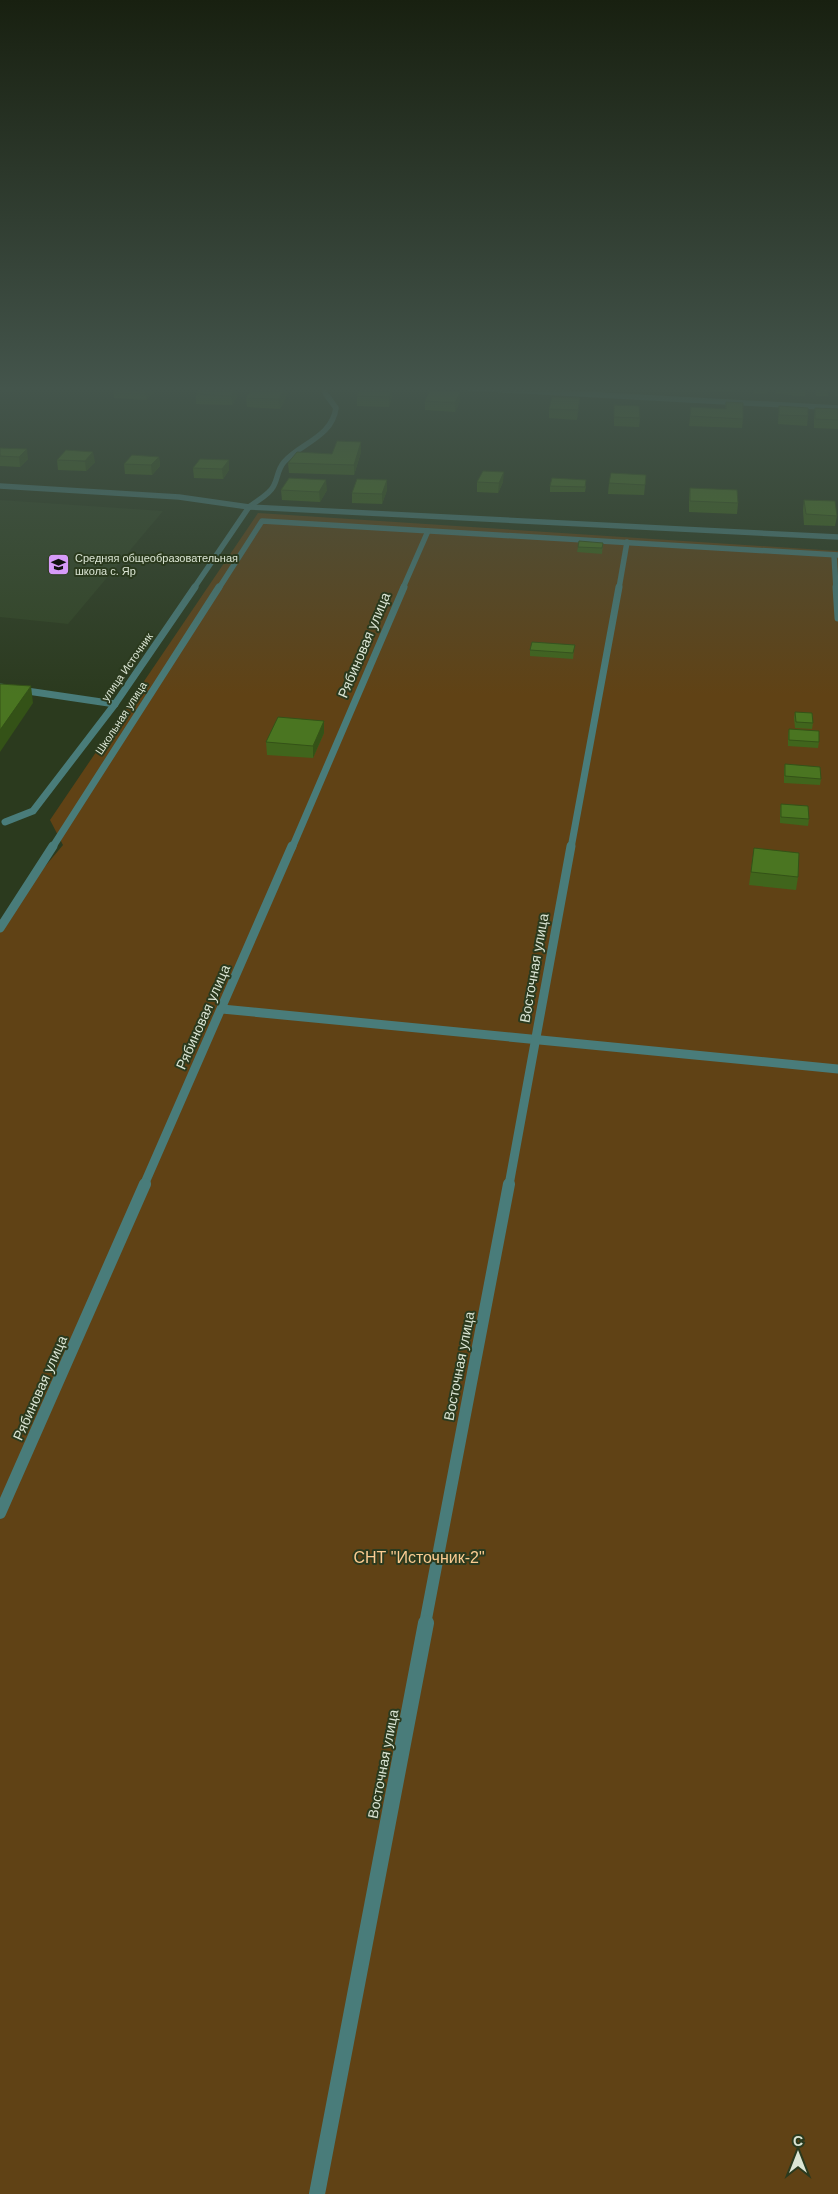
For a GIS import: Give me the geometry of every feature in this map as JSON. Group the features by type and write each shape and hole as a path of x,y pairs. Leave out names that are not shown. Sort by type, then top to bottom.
{"street":[{"path":"68,490 170,497 250,507 838,538"},
{"name":"улица Источник","path":"2,822 33,811 114,704 250,507 270,490"},
{"name":"Школьная улица","path":"0,928 262,521 428,531"},
{"path":"428,531 836,555 838,618"},
{"name":"Рябиновая улица","path":"0,1513 222,1009 428,531"},
{"name":"Восточная улица","path":"317,2194 536,1041 626,542"},
{"path":"0,687 114,704"},
{"path":"222,1009 838,1069"}],"shaded area":[{"name":"Средняя общеобразовательная школа с. Яр","path":"0,500 163,511 68,624 0,617"}],"green space":[{"name":"СНТ \"Источник-2\"","path":"258,513 838,551 838,2194 0,2194 0,920 63,845 50,820"}],"building":[{"path":"288,490 320,490 319,492"},
{"path":"353,490 383,490 382,494 352,493"},
{"path":"690,490 737,490 738,503 690,501"},
{"path":"804,500 835,501 837,516 806,514"},
{"path":"579,541 603,543 602,548 578,547"},
{"path":"532,642 575,645 573,653 530,650"},
{"path":"0,684 31,686 0,730"},
{"path":"795,712 812,713 813,723 796,722"},
{"path":"278,717 324,721 313,746 266,742"},
{"path":"789,729 819,731 819,742 789,740"},
{"path":"785,764 820,767 821,779 785,776"},
{"path":"781,804 808,806 809,819 781,817"},
{"path":"754,848 799,853 798,877 751,872"}],"place":[{"name":"Средняя общеобразовательная школа с. Яр","path":"59,564"}]}
